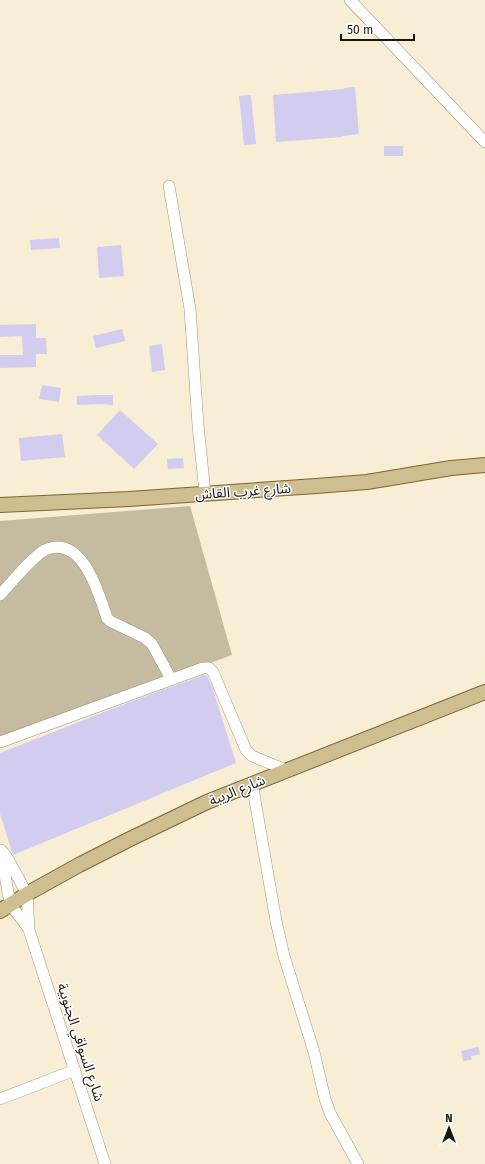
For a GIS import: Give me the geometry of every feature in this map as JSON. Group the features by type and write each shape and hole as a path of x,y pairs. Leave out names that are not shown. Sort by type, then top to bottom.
{"main road":[{"name":"شارع غرب القاش","path":"0,505 128,499 367,482 451,468 485,465"},
{"name":"شارع الريبة","path":"5,907 79,865 159,824 207,802 485,692"}],"street":[{"path":"350,0 485,142"},
{"path":"169,186 190,309 198,425 205,493"},
{"path":"0,595 36,557 45,550 57,547 67,550 81,559 94,580 110,621 145,638 152,644 171,679"},
{"path":"0,742 171,679 203,668 209,668 213,672 246,750 252,756 286,770"},
{"path":"252,784 274,914 284,956 314,1052 325,1099 330,1113 358,1164"},
{"path":"0,849 8,859 27,894"},
{"path":"0,849 5,907"},
{"name":"شارع السواقي الجنوبية","path":"27,894 29,930 105,1164"},
{"name":"شارع السواقي الجنوبية","path":"5,907 29,930"},
{"path":"0,1099 74,1070"}],"shaded area":[{"path":"190,506 232,655 0,740 0,521"}],"building":[{"path":"355,87 359,134 342,137 276,142 273,95"},
{"path":"251,95 256,144 244,145 239,96"},
{"path":"384,146 403,146 403,156 384,156"},
{"path":"59,238 60,248 31,250 30,240"},
{"path":"121,245 124,276 99,278 97,247"},
{"path":"36,324 36,338 46,338 47,354 36,354 36,367 0,368 0,355 23,355 22,336 0,337 0,325"},
{"path":"122,329 125,341 96,348 93,336"},
{"path":"162,344 165,370 152,372 149,346"},
{"path":"42,385 61,388 59,402 39,399"},
{"path":"113,395 113,405 77,405 77,396"},
{"path":"120,410 158,444 134,469 97,435"},
{"path":"62,434 65,457 21,461 19,438"},
{"path":"183,458 184,468 168,469 167,459"},
{"path":"204,675 207,676 212,686 236,763 13,855 0,814 0,753 127,703"},
{"path":"478,1047 480,1054 471,1056 472,1060 463,1061 461,1051"}]}
